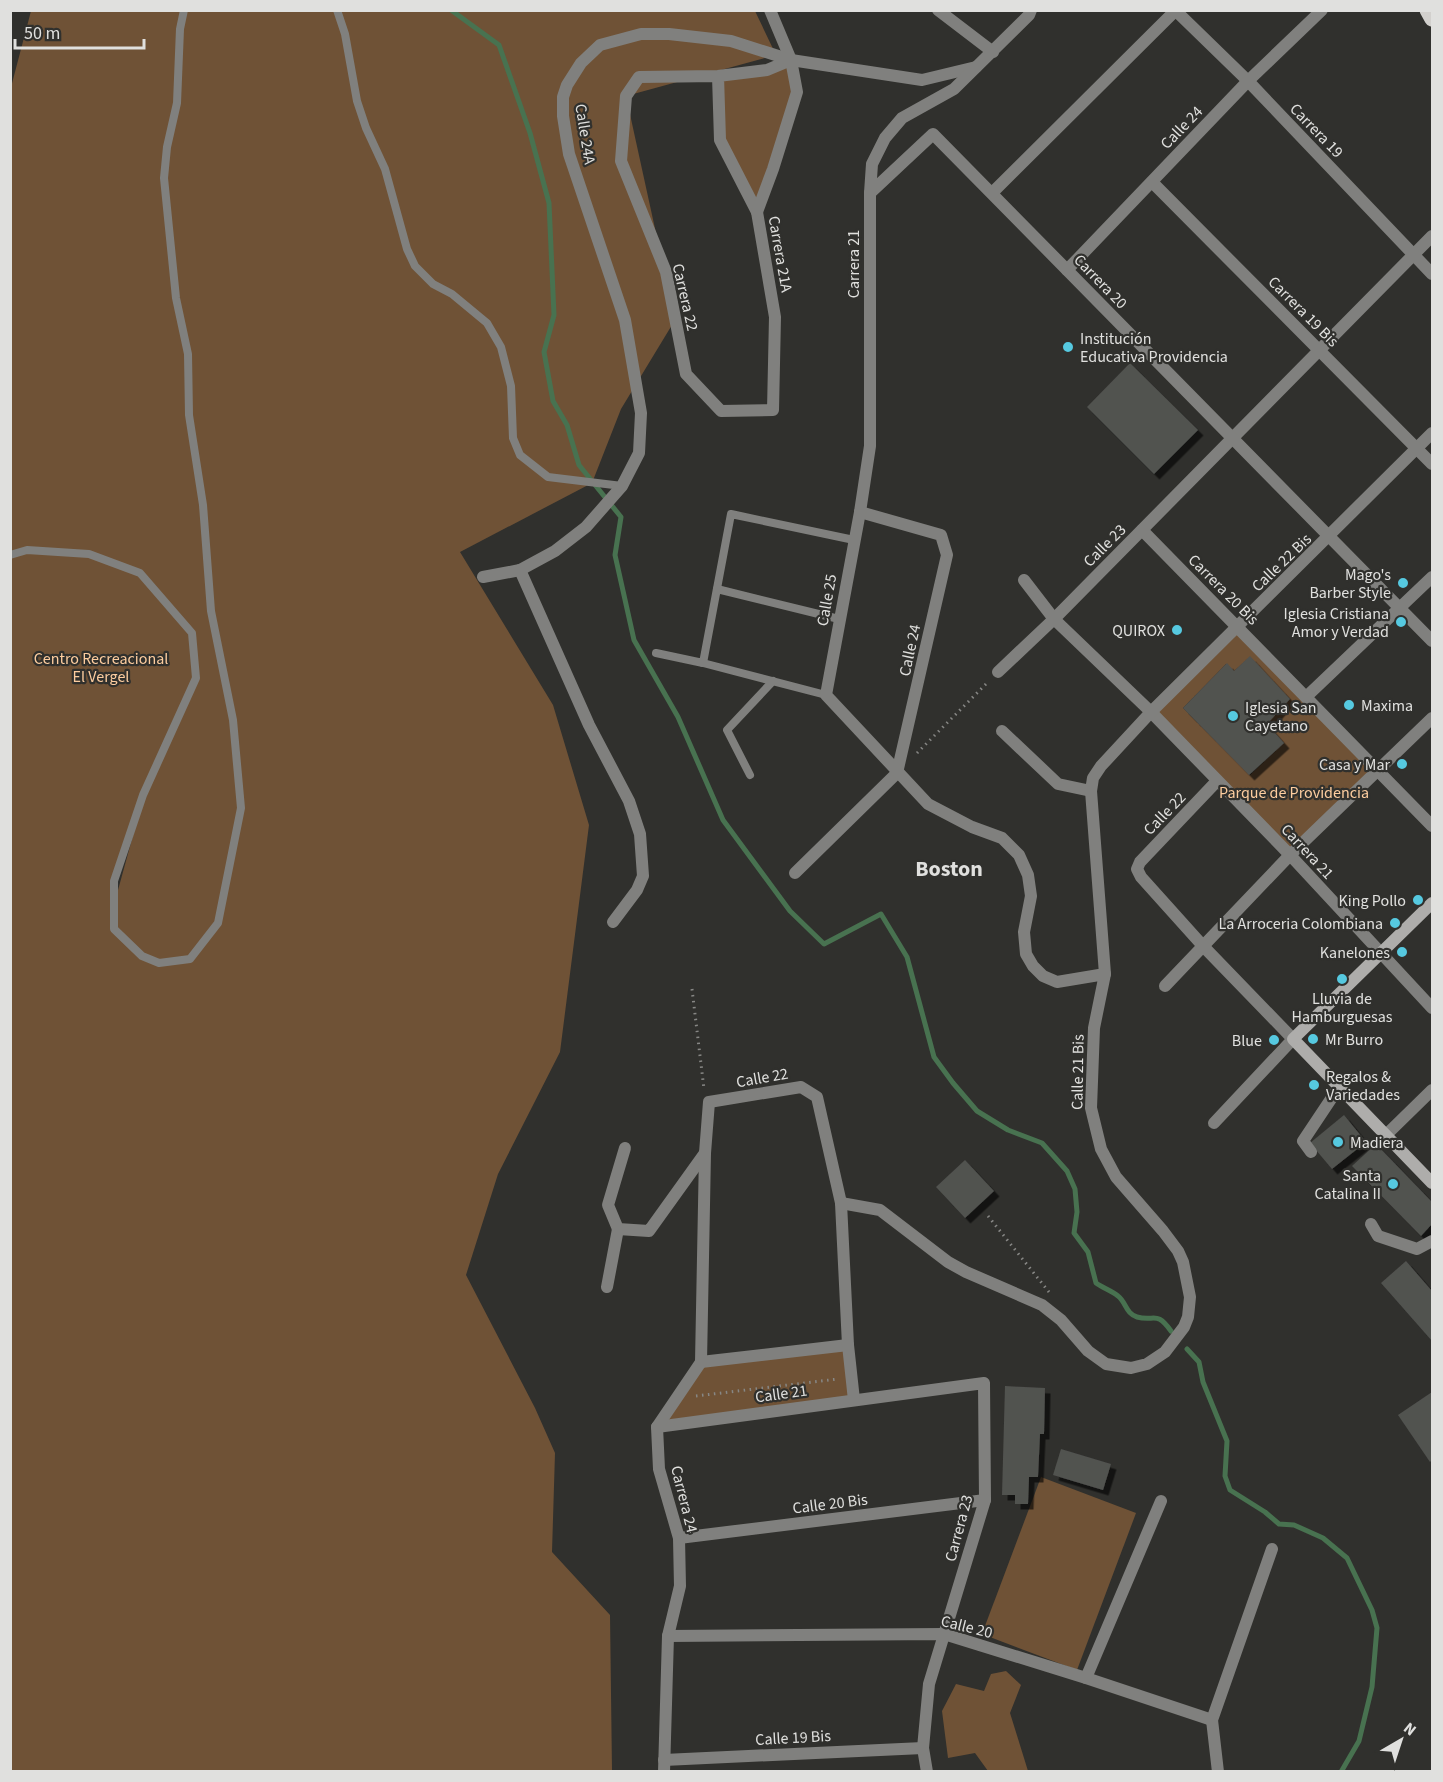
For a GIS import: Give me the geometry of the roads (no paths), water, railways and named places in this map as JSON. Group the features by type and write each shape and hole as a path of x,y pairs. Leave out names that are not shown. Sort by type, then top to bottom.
{"main road":[{"path":"1427,10 1432,19"},
{"path":"1432,903 1293,1039 1432,1183"}],"street":[{"path":"757,212 797,92 791,60 770,10"},
{"path":"938,10 993,52"},
{"path":"978,67 1029,15 1031,10"},
{"path":"992,193 1175,10"},
{"name":"Carrera 19","path":"1175,10 1248,81 1432,274"},
{"name":"Calle 24","path":"1068,270 1248,81 1322,10"},
{"name":"Calle 24A","path":"483,577 520,570 555,551 586,528 622,486 639,453 641,413 625,320 569,154 563,116 563,97 567,85 581,63 600,45 641,34 669,34 731,41 791,60 922,80 978,67"},
{"path":"718,76 767,70 791,60"},
{"name":"Carrera 21","path":"860,512 870,446 870,193 873,164 885,138 902,118 954,89 978,67"},
{"name":"Carrera 22","path":"718,76 639,77 626,96 621,161 666,272 686,374 721,411 773,410"},
{"name":"Carrera 21A","path":"718,76 720,140 757,212 775,317 773,410"},
{"name":"Carrera 20","path":"870,193 933,134 1432,641"},
{"name":"Carrera 19 Bis","path":"1152,182 1432,464"},
{"name":"Calle 23","path":"998,672 1054,619 1432,236"},
{"name":"Calle 22 Bis","path":"1091,791 1093,778 1101,766 1151,712 1330,537 1432,433"},
{"name":"Calle 24","path":"860,512 941,535 947,555 897,773"},
{"name":"Calle 25","path":"826,694 860,512"},
{"name":"Carrera 20 Bis","path":"1142,530 1432,826"},
{"path":"520,570 589,725 629,801 640,834 644,876 637,890 613,922"},
{"path":"1306,697 1432,578"},
{"name":"Carrera 21","path":"1024,580 1054,619 1151,712 1290,855 1432,1008"},
{"path":"826,694 928,804 972,827 1002,838 1019,855 1028,875 1031,896 1024,932 1026,954 1033,966 1043,976 1057,982 1105,974"},
{"path":"1164,986 1290,855 1432,718"},
{"path":"1002,730 1058,784 1091,791"},
{"path":"795,873 897,773"},
{"name":"Calle 22","path":"1203,946 1141,877 1137,869 1140,862 1217,781"},
{"name":"Calle 21 Bis","path":"841,1203 880,1210 948,1262 1042,1305 1060,1320 1088,1351 1106,1364 1131,1368 1147,1364 1172,1344 1184,1327 1191,1297 1183,1262 1163,1231 1116,1178 1101,1149 1091,1108 1094,1028 1105,974 1091,791"},
{"path":"1203,946 1293,1039 1214,1123"},
{"name":"Calle 22","path":"705,1153 709,1102 801,1087 817,1097 841,1203"},
{"path":"1311,1152 1303,1141 1339,1087"},
{"path":"1386,1135 1432,1090"},
{"path":"607,1287 618,1229 608,1204 625,1148"},
{"path":"618,1229 649,1230 705,1153"},
{"path":"657,1426 701,1362 705,1153"},
{"path":"841,1203 848,1345 854,1400"},
{"path":"1371,1224 1378,1236 1417,1249 1432,1241"},
{"path":"701,1362 848,1345"},
{"name":"Carrera 23","path":"854,1400 984,1383 985,1500 929,1684 923,1748 927,1772"},
{"name":"Calle 21","path":"657,1426 854,1400"},
{"name":"Carrera 24","path":"657,1426 659,1469 679,1538 681,1586 668,1636 664,1766"},
{"name":"Calle 20 Bis","path":"679,1538 985,1500"},
{"path":"1086,1678 1161,1501"},
{"path":"1218,1772 1212,1720 1272,1549"},
{"name":"Calle 20","path":"668,1636 944,1634 1212,1720"},
{"name":"Calle 19 Bis","path":"664,1766 923,1748"}],"lane":[{"path":"10,555 27,550 89,554 140,573 192,633 196,678 143,795 114,881 114,929 142,956 159,963 190,959 218,923 242,808 233,720 211,611 203,505 189,415 188,354 176,298 164,178 167,147 177,103 180,29 184,10"},
{"path":"337,10 345,34 357,101 366,128 385,169 407,249 415,266 433,284 452,294 487,322 501,347 511,386 513,438 520,455 548,477 622,486"},
{"path":"703,663 731,513 854,540"},
{"path":"717,590 839,619"},
{"path":"656,653 826,694"},
{"path":"750,775 727,730 773,681"}],"waterway":[{"path":"451,10 499,45 530,133 549,203 554,315 544,352 553,401 567,425 579,465 621,517 615,555 634,640 678,717 723,820 790,911 824,944 881,914 907,957 934,1057 977,1111 1008,1130 1042,1143 1067,1171 1075,1189 1077,1212 1074,1233 1088,1252 1096,1283 1118,1296 1133,1315 1158,1319 1171,1331"},
{"path":"1187,1349 1199,1362 1203,1382 1227,1441 1225,1476 1230,1490 1265,1512 1279,1524 1294,1525 1323,1538 1347,1558 1372,1610 1377,1628 1372,1687 1359,1741 1341,1772"}],"place":[{"name":"Institución Educativa Providencia","path":"1068,347"},
{"name":"Mago's Barber Style","path":"1403,583"},
{"name":"Iglesia Cristiana Amor y Verdad","path":"1401,622"},
{"name":"QUIROX","path":"1177,630"},
{"name":"Maxima","path":"1349,705"},
{"name":"Iglesia San Cayetano","path":"1233,716"},
{"name":"Casa y Mar","path":"1402,764"},
{"name":"King Pollo","path":"1418,900"},
{"name":"La Arroceria Colombiana","path":"1395,923"},
{"name":"Kanelones","path":"1402,952"},
{"name":"Lluvia de Hamburguesas","path":"1342,979"},
{"name":"Mr Burro","path":"1313,1039"},
{"name":"Blue","path":"1274,1040"},
{"name":"Regalos & Variedades","path":"1314,1085"},
{"name":"Madiera","path":"1338,1142"},
{"name":"Santa Catalina II","path":"1393,1184"}],"district":[{"name":"Boston","path":"949,868"}],"park label":[{"name":"Centro Recreacional El Vergel","path":"101,667"},
{"name":"Parque de Providencia","path":"1294,792"}]}
